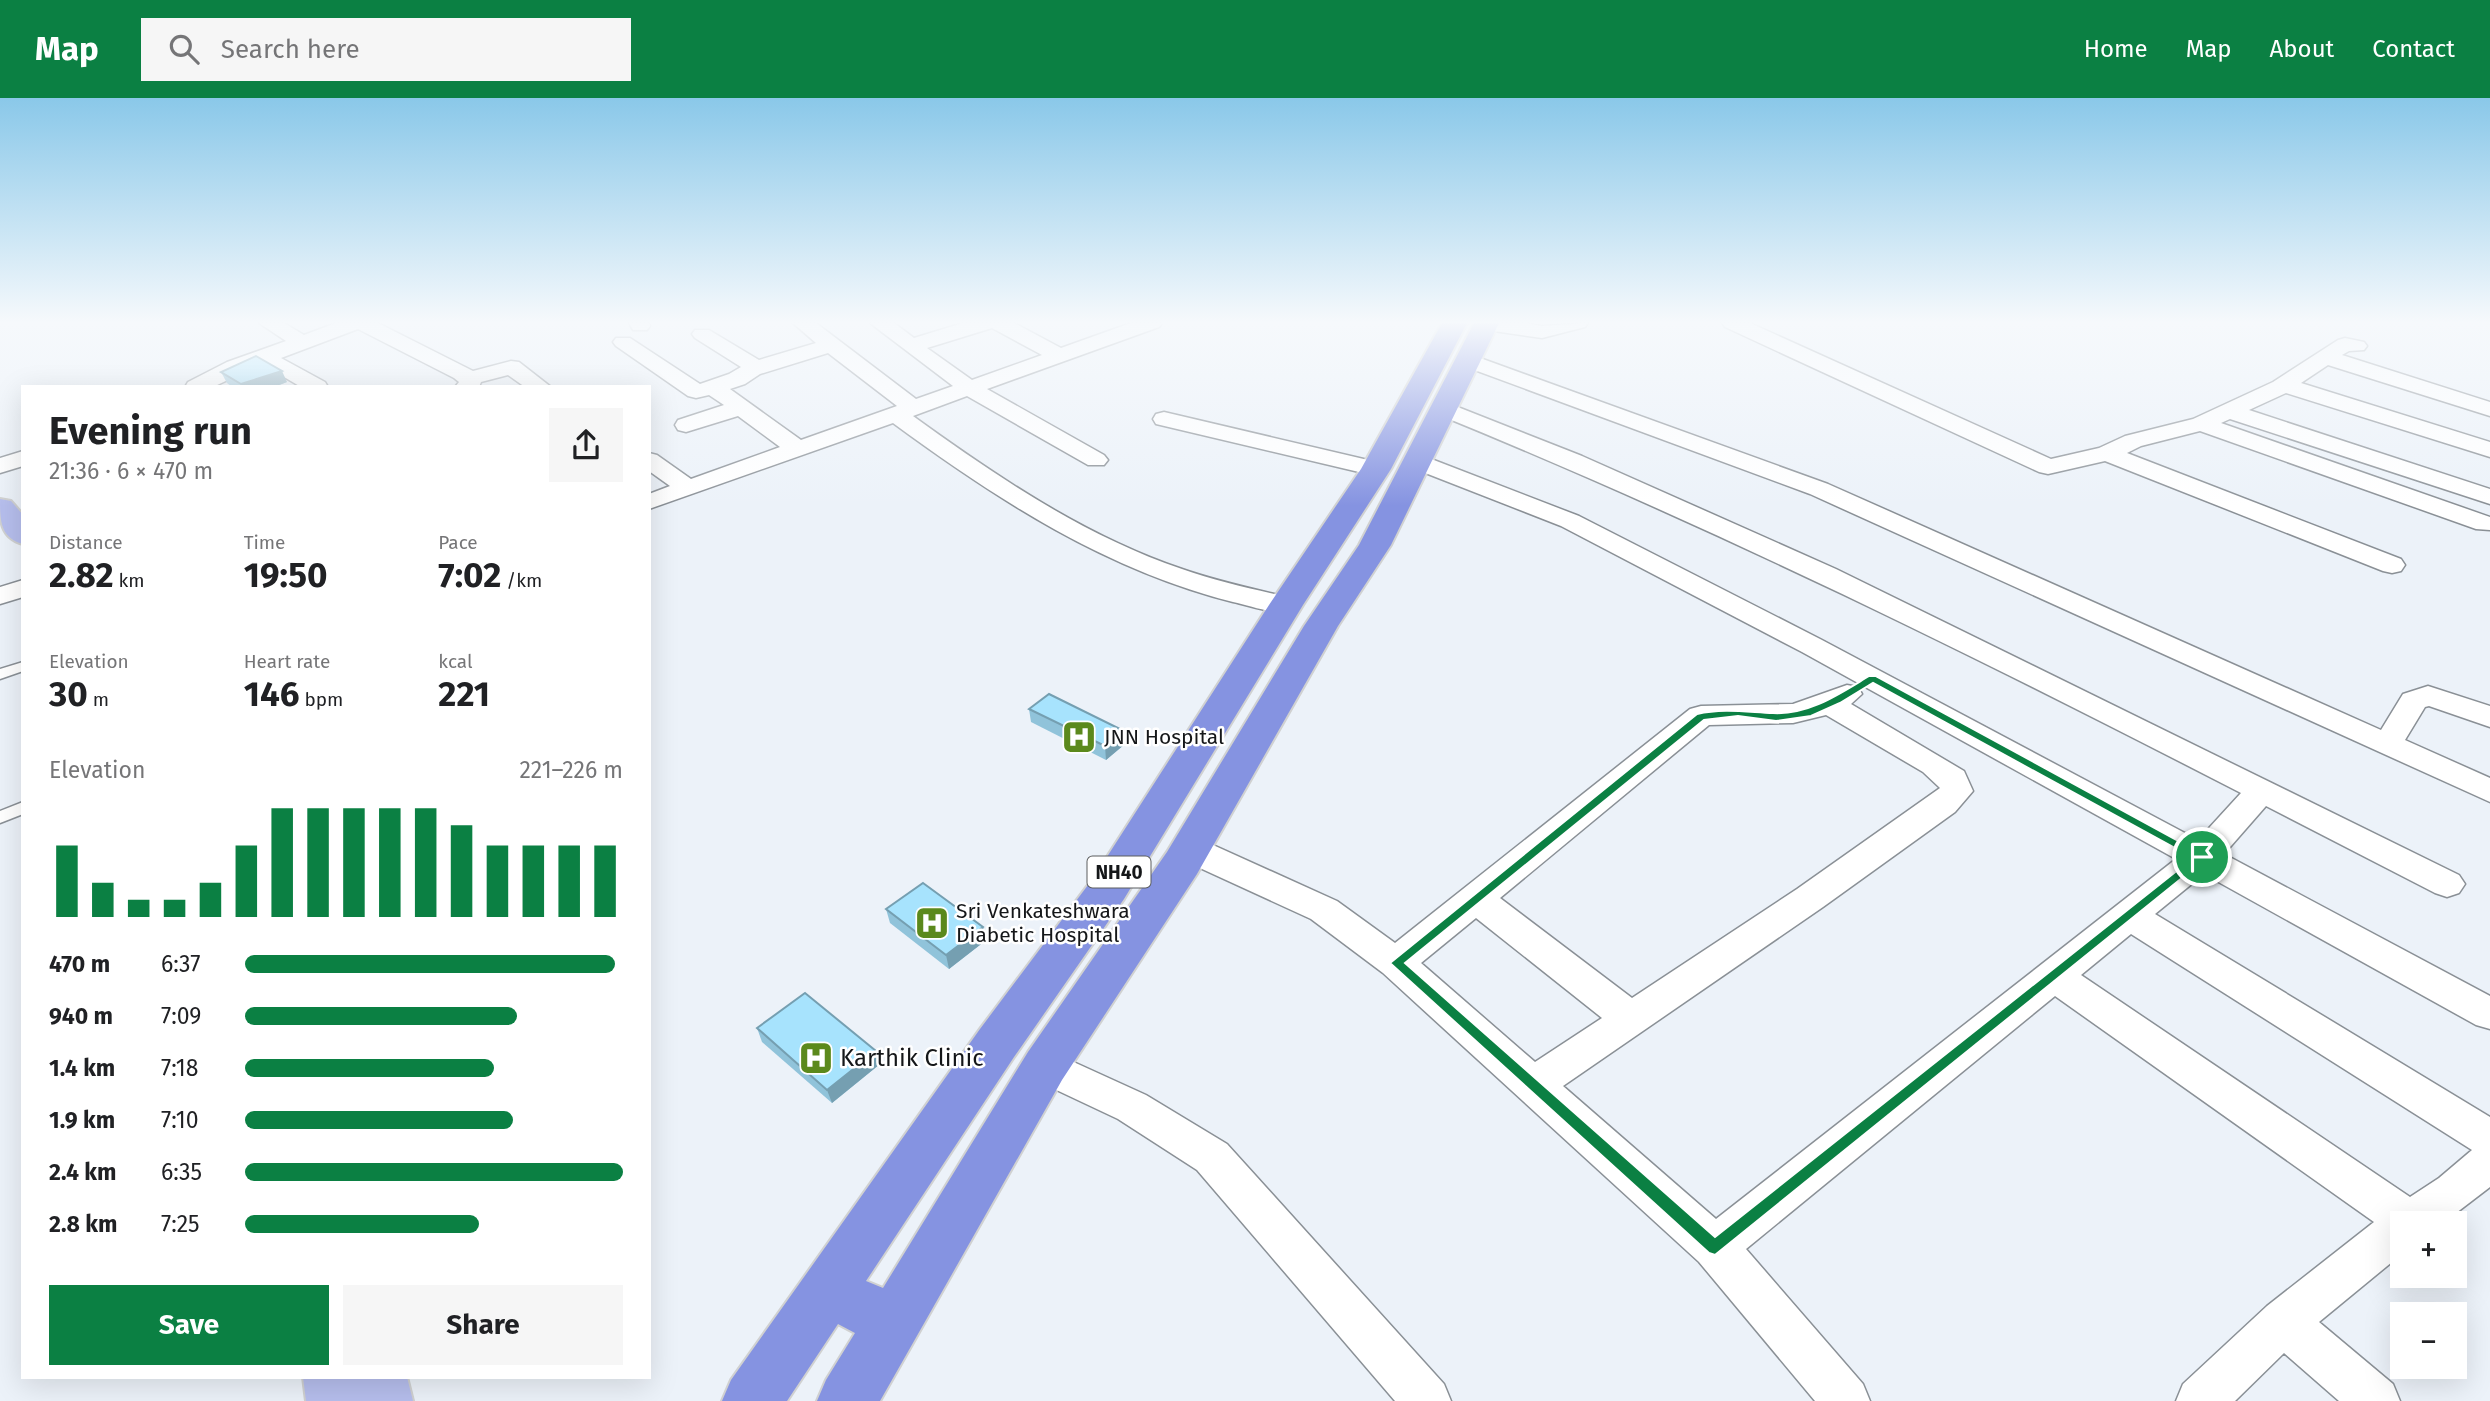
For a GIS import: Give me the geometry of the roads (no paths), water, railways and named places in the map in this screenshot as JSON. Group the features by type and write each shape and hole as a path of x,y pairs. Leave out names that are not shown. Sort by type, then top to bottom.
{"highway":[{"name":"NH40","path":"752,1401 1136,846 1283,611 1376,469 1438,384"},
{"name":"NH40","path":"847,1401 1045,1066 1186,856 1321,626 1375,545 1454,384"},
{"path":"1283,611 1321,626"},
{"path":"1136,846 1186,856"},
{"path":"828,1291 894,1322"}],"main road":[{"path":"0,487 21,500"},
{"path":"0,508 21,533"},
{"path":"332,1379 336,1401"},
{"path":"378,1379 383,1401"}],"street":[{"path":"685,384 696,391 723,384"},
{"path":"875,384 1009,493 1087,537 1156,568 1283,611"},
{"path":"963,384 1096,460"},
{"path":"651,501 981,384"},
{"path":"1587,384 2490,791"},
{"path":"1865,384 2048,467 2107,453 2133,441 2201,424 2284,385 2490,450"},
{"path":"2410,384 2490,409"},
{"path":"713,387 798,449"},
{"path":"686,425 741,407"},
{"path":"1444,409 1575,460 1885,601 2447,884"},
{"path":"2229,411 2490,497"},
{"path":"1164,419 1376,469"},
{"path":"2201,424 2485,524"},
{"path":"2107,453 2392,565"},
{"path":"0,466 21,459"},
{"path":"651,461 688,488"},
{"path":"1418,462 1570,521 1872,679 2490,1014"},
{"path":"0,596 21,589"},
{"path":"1396,963 1701,716 1738,713 1776,717 1811,712 1872,679"},
{"path":"2387,745 2414,701 2428,695 2490,717"},
{"path":"1533,1085 1810,898 1943,804 1956,791 1953,779 1934,765 1829,704"},
{"path":"1715,1247 2202,857 2261,791"},
{"path":"1186,856 1324,910 1396,963 1715,1247 1846,1401"},
{"path":"1477,900 1630,1018"},
{"path":"2129,915 2490,1139"},
{"path":"2054,976 2390,1212"},
{"path":"1045,1066 1132,1107 1212,1157 1427,1401"},
{"path":"2425,1211 2454,1192 2490,1161"},
{"path":"2200,1401 2283,1322 2390,1236"},
{"path":"2283,1322 2376,1401"}],"lane":[{"path":"0,674 21,667"},
{"path":"0,817 21,809"}],"place":[{"name":"JNN Hospital","path":"1079,737"},
{"name":"Sri Venkateshwara Diabetic Hospital","path":"932,923"},
{"name":"Karthik Clinic","path":"816,1058"}]}
